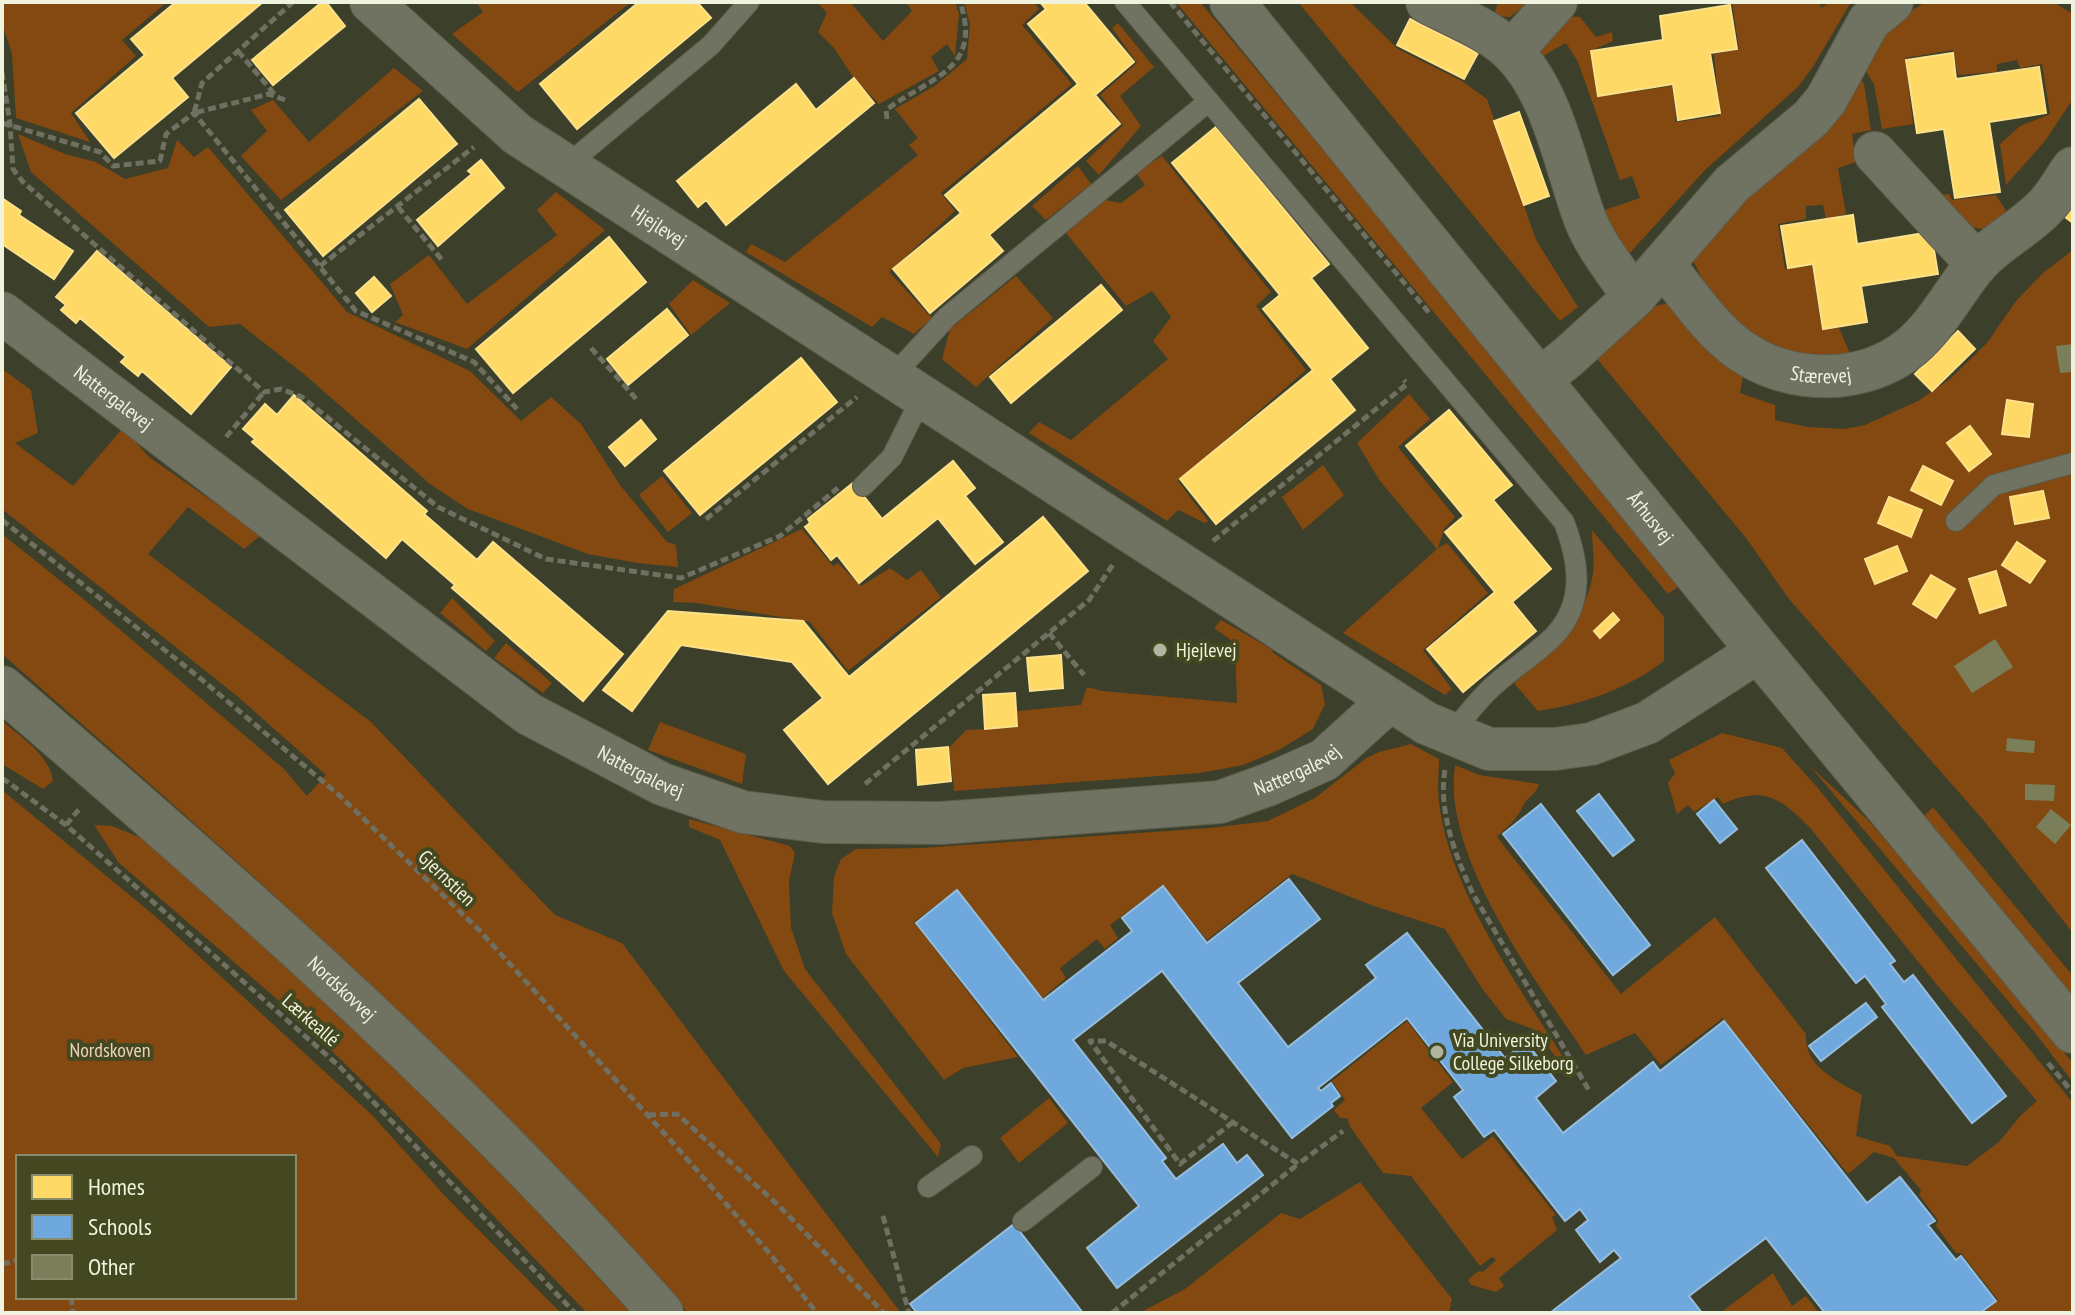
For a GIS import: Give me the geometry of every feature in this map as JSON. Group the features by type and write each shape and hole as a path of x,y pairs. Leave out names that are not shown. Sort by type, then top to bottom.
{"street":[{"name":"Hjejlevej","path":"371,2 517,134 1389,701 1449,745 1518,751 1591,744 1647,723 1759,651"},
{"name":"Århusvej","path":"1232,2 1759,651 2073,1031"},
{"path":"1427,2 1483,31 1512,51 1533,79 1553,123 1586,222 1634,297"},
{"path":"1512,51 1556,2"},
{"path":"1539,380 1634,297 1732,184 1811,118 1826,100 1869,21 1891,2"},
{"path":"1875,153 1977,264"},
{"name":"Stærevej","path":"1663,264 1714,325 1740,350 1771,367 1807,376 1843,376 1878,366 1909,348 1935,323 1977,264 2045,207 2073,168"},
{"name":"Nattergalevej","path":"2,313 529,714 662,784 743,812 823,822 941,823 1220,802 1324,760 1389,701"},
{"name":"Nordskovvej","path":"2,688 220,875 327,973 494,1136 661,1313"}],"lane":[{"path":"566,166 711,45 749,2"},
{"path":"1125,2 1564,522 1576,555 1578,587 1567,616 1554,635 1488,691 1449,745"},
{"path":"863,486 892,457 900,383 947,317 1209,101"},
{"path":"1956,521 1994,485 2073,463"},
{"path":"928,1187 972,1156"},
{"path":"1023,1221 1092,1167"}],"path":[{"path":"194,113 202,83 293,2"},
{"path":"887,119 886,110 958,61 965,47 964,15 960,2"},
{"path":"238,51 276,97"},
{"path":"2,72 13,169 23,182 264,392"},
{"path":"2,123 100,152 113,166 160,161 166,134 194,113 269,94 285,100"},
{"path":"194,113 356,311 474,362 517,409"},
{"path":"320,266 505,123"},
{"path":"398,207 442,260"},
{"path":"591,348 638,401"},
{"path":"1181,567 1407,384 1399,373"},
{"path":"706,519 900,383"},
{"path":"202,465 264,392 281,389 302,397 438,507 546,559 681,578 780,536 852,476 863,486"},
{"name":"Gjernstien","path":"2,520 201,679 339,795 479,930 770,1254 817,1313"},
{"path":"876,775 1089,600 1132,534"},
{"path":"1049,633 1084,675"},
{"path":"1449,745 1442,787 1459,864 1473,894 1590,1092"},
{"name":"Lærkeallé","path":"2,778 66,825 339,1066 575,1313"},
{"path":"1233,1122 1180,1164 1090,1041 1106,1041 1233,1122 1298,1164"},
{"path":"647,1115 677,1114 778,1205 884,1313"},
{"path":"1112,1313 1343,1131"},
{"path":"883,1216 909,1313"}],"green space":[{"path":"2,2 167,2 122,40 136,56 71,113 90,142 16,118 12,54 2,23"},
{"path":"476,2 631,2 518,92 452,34 483,12"},
{"path":"817,2 850,2 883,41 912,11 906,2 955,2 959,14 955,56 947,44 931,57 939,71 879,104 818,32 827,13"},
{"path":"964,2 1034,2 1039,9 1022,25 1072,84 941,193 955,211 889,272 932,318 914,334 882,317 872,327 746,252 751,244 785,262 918,155 909,145 918,138 895,109 936,85 967,59 970,24"},
{"path":"1176,2 1200,2 1683,583 1668,594"},
{"path":"1298,2 1350,2 1398,49 1462,81 1487,99 1536,240 1578,307 1560,321"},
{"path":"1498,2 1529,2 1510,17 1497,16"},
{"path":"1732,2 1818,2 1822,8 1829,2 1851,2 1798,87 1705,170 1629,254 1599,212 1640,198 1632,176 1620,180 1578,62 1566,43 1543,56 1540,37 1561,16 1580,17 1596,37 1612,32 1613,41 1590,51 1597,97 1672,86 1676,122 1720,116 1714,54 1739,49"},
{"path":"1926,2 2053,2 2073,14 2073,99 2045,141 2006,185 2000,144 2020,126 2050,114 2042,64 2020,68 2017,60 1997,64 1997,72 1958,75 1953,50 1905,58 1913,124 1882,129 1874,84 1864,68 1889,30"},
{"path":"1118,23 1154,67 1120,96 1141,126 1099,175 1086,161 1123,125 1100,95 1137,63 1112,28"},
{"path":"394,68 423,91 281,200 241,156 267,131 251,110 273,100 309,142"},
{"path":"1856,72 1864,84 1871,130 1852,134 1856,162 1838,168 1846,214 1826,219 1823,205 1806,206 1806,219 1778,224 1785,269 1812,266 1822,329 1839,328 1852,358 1790,356 1740,328 1705,285 1693,260"},
{"path":"18,134 65,154 96,162 125,179 168,168 177,140 194,157 208,147 347,312 470,371 521,421 551,397 581,424 620,485 667,542 676,545 678,567 588,554 468,509 430,484 305,375 240,324 209,327 31,172"},
{"path":"1162,156 1271,292 1256,306 1306,370 1178,481 1208,521 1205,523 1178,510 1167,521 1029,433 1039,422 1071,440 1168,359 1153,341 1171,317 1152,291 1126,306 1066,233 1105,200 1121,203 1145,185 1136,173"},
{"path":"1078,166 1091,184 1046,220 1032,206"},
{"path":"556,192 605,230 467,349 395,322 403,315 390,284 429,255 467,304 557,235 537,210"},
{"path":"1949,194 1952,200 1996,195 2008,214 1989,230 1971,227 1939,195"},
{"path":"2073,250 2073,933 1985,822 1789,599 1746,538 1594,355 1642,313 1652,307 1676,303 1743,376 1740,393 1775,405 1775,420 1808,427 1844,429 1865,425 1918,401 1950,379 1987,343 2016,301 2043,273"},
{"path":"1016,276 1053,318 976,387 942,359 950,329"},
{"path":"693,280 730,303 691,335 669,304"},
{"path":"2,369 31,390 38,433 15,443 73,486 123,428 149,457 261,535 244,549 188,507 148,554 371,722 555,915 622,943 901,1313 688,1313 466,1077 381,994 220,846 2,654 2,534 283,768 307,796 326,775 237,696 2,509"},
{"path":"1409,394 1430,419 1398,447 1455,517 1444,529 1438,548 1447,543 1488,593 1423,650 1452,689 1445,695 1343,633 1437,549 1380,481 1357,443"},
{"path":"1323,465 1344,495 1303,530 1282,497"},
{"path":"662,476 692,513 668,532 639,495"},
{"path":"802,529 833,566 838,563 861,586 890,568 907,580 921,570 941,597 848,671 810,622 697,603 673,602 674,589"},
{"path":"1592,530 1664,617 1664,661 1635,680 1604,694 1538,711 1514,683 1564,635 1582,608 1593,574"},
{"path":"452,598 495,641 486,651 440,613"},
{"path":"1221,620 1273,650 1321,685 1325,704 1313,729 1279,750 1243,765 1200,773 954,791 949,748 966,730 1018,727 1017,711 1081,705 1087,687 1237,703 1235,643 1214,628"},
{"path":"506,643 552,683 543,693 494,658"},
{"path":"2,721 34,747 46,763 53,781 43,789 2,764"},
{"path":"660,722 746,754 742,784 648,750"},
{"path":"1722,733 1782,748 2073,1103 2073,1313 1984,1313 1998,1300 1936,1226 1938,1220 1919,1195 1921,1190 1894,1158 1874,1152 1848,1174 1723,1018 1661,1065 1635,1033 1586,1055 1519,955 1477,878 1463,838 1455,801 1455,765 1479,775 1539,784 1515,819 1497,837 1621,994 1715,917 1806,1034 1810,1055 1816,1064 1862,1095 1856,1136 1890,1146 1897,1156 1967,1166 1999,1142 2037,1101 1937,985 1811,829 1791,810 1772,798 1761,796 1737,798 1723,804 1718,797 1694,812 1688,805 1677,814 1668,783 1675,773 1669,760"},
{"path":"1411,744 1439,759 1439,802 1457,871 1491,941 1571,1070 1569,1073 1533,1029 1506,1019 1481,987 1445,929 1371,905 1292,874 1207,940 1163,885 1110,925 1118,938 1105,949 1097,939 1060,968 1066,978 1043,998 957,889 914,922 1018,1057 963,1068 944,1080 846,954 832,913 834,877 841,859 856,849 921,848 1210,828 1268,821 1315,798 1365,759"},
{"path":"1810,766 1868,820 2005,979 2073,1063 2073,1082 2035,1033"},
{"name":"Nordskoven","path":"2,790 155,916 372,1115 445,1196 561,1313 2,1313"},
{"path":"1933,807 2073,976 2073,1000 1924,816"},
{"path":"689,819 790,846 795,853 789,881 791,928 805,969 941,1144 938,1157 784,971 720,840 689,827"},
{"path":"94,825 112,826 144,839 191,879 366,1040 488,1159 631,1313 587,1313 388,1106 292,1012 119,863"},
{"path":"1407,1021 1453,1082 1421,1108 1462,1159 1493,1136 1556,1215 1552,1217 1557,1230 1499,1278 1504,1286 1496,1292 1471,1285 1468,1280 1496,1260 1492,1257 1480,1266 1411,1176 1383,1173 1347,1118 1340,1118 1334,1110 1345,1100 1332,1081"},
{"path":"1049,1098 1068,1123 1019,1163 1000,1138"},
{"path":"1360,1182 1452,1299 1449,1313 1139,1313 1185,1289 1281,1213 1300,1219"},
{"path":"1773,1273 1792,1306 1806,1296 1819,1313 1720,1313"}],"building: Homes":[{"path":"176,2 263,2 172,78 188,97 114,158 76,113 145,55 131,39"},
{"path":"322,2 326,2 345,26 273,85 252,60"},
{"path":"639,2 697,2 711,18 577,129 540,84"},
{"path":"1040,2 1084,2 1134,62 1095,95 1120,124 989,235 1003,251 930,313 893,269 961,213 945,195 1078,84 1028,24 1046,9"},
{"path":"1730,5 1737,49 1710,53 1720,113 1678,120 1673,84 1598,96 1591,51 1663,40 1660,16"},
{"path":"1410,19 1478,53 1464,79 1397,45"},
{"path":"1953,53 1956,79 2039,67 2046,113 1989,122 2000,192 1955,198 1944,129 1917,133 1906,60"},
{"path":"854,78 874,103 726,225 706,200 698,207 677,181 796,84 816,110"},
{"path":"419,99 457,144 323,256 285,210"},
{"path":"1519,112 1549,196 1524,205 1494,121"},
{"path":"1216,127 1329,264 1311,278 1368,348 1330,379 1355,410 1216,524 1180,479 1313,370 1263,309 1280,295 1172,163"},
{"path":"481,160 504,188 438,246 417,220 472,174 468,171"},
{"path":"2,198 21,211 19,215 73,251 54,279 2,244"},
{"path":"2073,207 2073,223 2065,217"},
{"path":"1853,215 1857,244 1931,232 1938,274 1861,286 1867,322 1823,329 1813,264 1788,268 1781,226"},
{"path":"609,237 646,282 513,393 476,349"},
{"path":"97,251 231,367 191,414 142,371 138,376 121,362 126,357 80,318 76,323 61,310 66,305 56,297"},
{"path":"374,277 391,296 372,312 356,293"},
{"path":"1101,285 1122,310 1011,403 990,377"},
{"path":"667,309 688,335 628,385 607,359"},
{"path":"1958,331 1975,349 1932,391 1915,374"},
{"path":"801,358 837,402 700,515 664,471"},
{"path":"294,395 427,511 424,514 477,560 493,542 623,654 583,701 452,588 455,585 402,539 386,558 252,442 255,439 243,429 265,404 277,415"},
{"path":"2007,400 2033,404 2029,437 2002,434"},
{"path":"1449,410 1512,485 1493,500 1551,569 1512,602 1536,631 1463,692 1427,649 1495,592 1445,532 1464,516 1406,446"},
{"path":"641,420 656,439 625,466 609,447"},
{"path":"1970,426 1991,454 1969,471 1947,443"},
{"path":"953,461 975,488 965,496 1003,542 975,564 938,518 859,583 837,555 831,560 805,527 810,523 808,519 853,483 882,519"},
{"path":"1923,466 1953,481 1941,505 1911,490"},
{"path":"2043,491 2049,518 2015,524 2010,497"},
{"path":"1889,497 1922,510 1911,537 1878,523"},
{"path":"1043,517 1088,571 828,784 784,730 823,698 792,662 681,645 632,711 603,690 668,611 803,621 849,677"},
{"path":"2017,542 2045,561 2030,583 2002,565"},
{"path":"1897,546 1907,571 1875,584 1865,559"},
{"path":"1996,571 2006,605 1980,613 1969,579"},
{"path":"1931,575 1955,589 1936,618 1913,604"},
{"path":"1613,613 1619,620 1600,638 1594,631"},
{"path":"1061,655 1063,688 1030,691 1027,658"},
{"path":"1015,693 1017,726 985,729 983,695"},
{"path":"948,747 951,781 918,785 916,750"}],"building: Schools":[{"path":"1599,794 1634,840 1613,856 1577,811"},
{"path":"1714,800 1737,829 1720,843 1697,814"},
{"path":"1541,804 1650,945 1613,975 1503,834"},
{"path":"1802,840 1895,961 1890,964 1904,982 1913,975 2006,1096 1972,1123 1882,1007 1886,1004 1865,976 1856,983 1766,868"},
{"path":"1289,879 1320,919 1238,983 1288,1047 1376,978 1366,965 1407,933 1505,1058 1526,1042 1556,1081 1536,1098 1563,1133 1653,1062 1660,1071 1724,1021 1867,1203 1900,1177 1935,1221 1928,1225 1956,1260 1961,1256 1996,1301 1980,1313 1825,1313 1766,1238 1689,1296 1702,1313 1550,1313 1621,1258 1614,1250 1600,1262 1576,1230 1588,1220 1580,1209 1565,1221 1494,1130 1484,1137 1454,1097 1463,1090 1407,1018 1318,1088 1321,1091 1331,1083 1340,1096 1331,1103 1333,1106 1292,1138 1162,971 1073,1040 1166,1158 1162,1161 1176,1179 1223,1144 1237,1163 1247,1155 1263,1175 1117,1288 1087,1248 1139,1206 916,923 957,890 1043,1000 1132,931 1122,918 1163,886 1207,943"},
{"path":"1866,1003 1877,1017 1821,1061 1809,1046"},
{"path":"1014,1224 1083,1313 917,1313 910,1304"}],"building: Other":[{"path":"2073,344 2073,372 2060,373 2056,346"},
{"path":"1995,639 2013,667 1972,693 1954,666"},
{"path":"2007,738 2035,741 2034,753 2006,751"},
{"path":"2025,784 2055,785 2054,801 2025,800"},
{"path":"2051,809 2071,825 2055,844 2036,827"}],"place":[{"name":"Hjejlevej","path":"1160,650"},
{"name":"Via University College Silkeborg","path":"1437,1052"}]}
